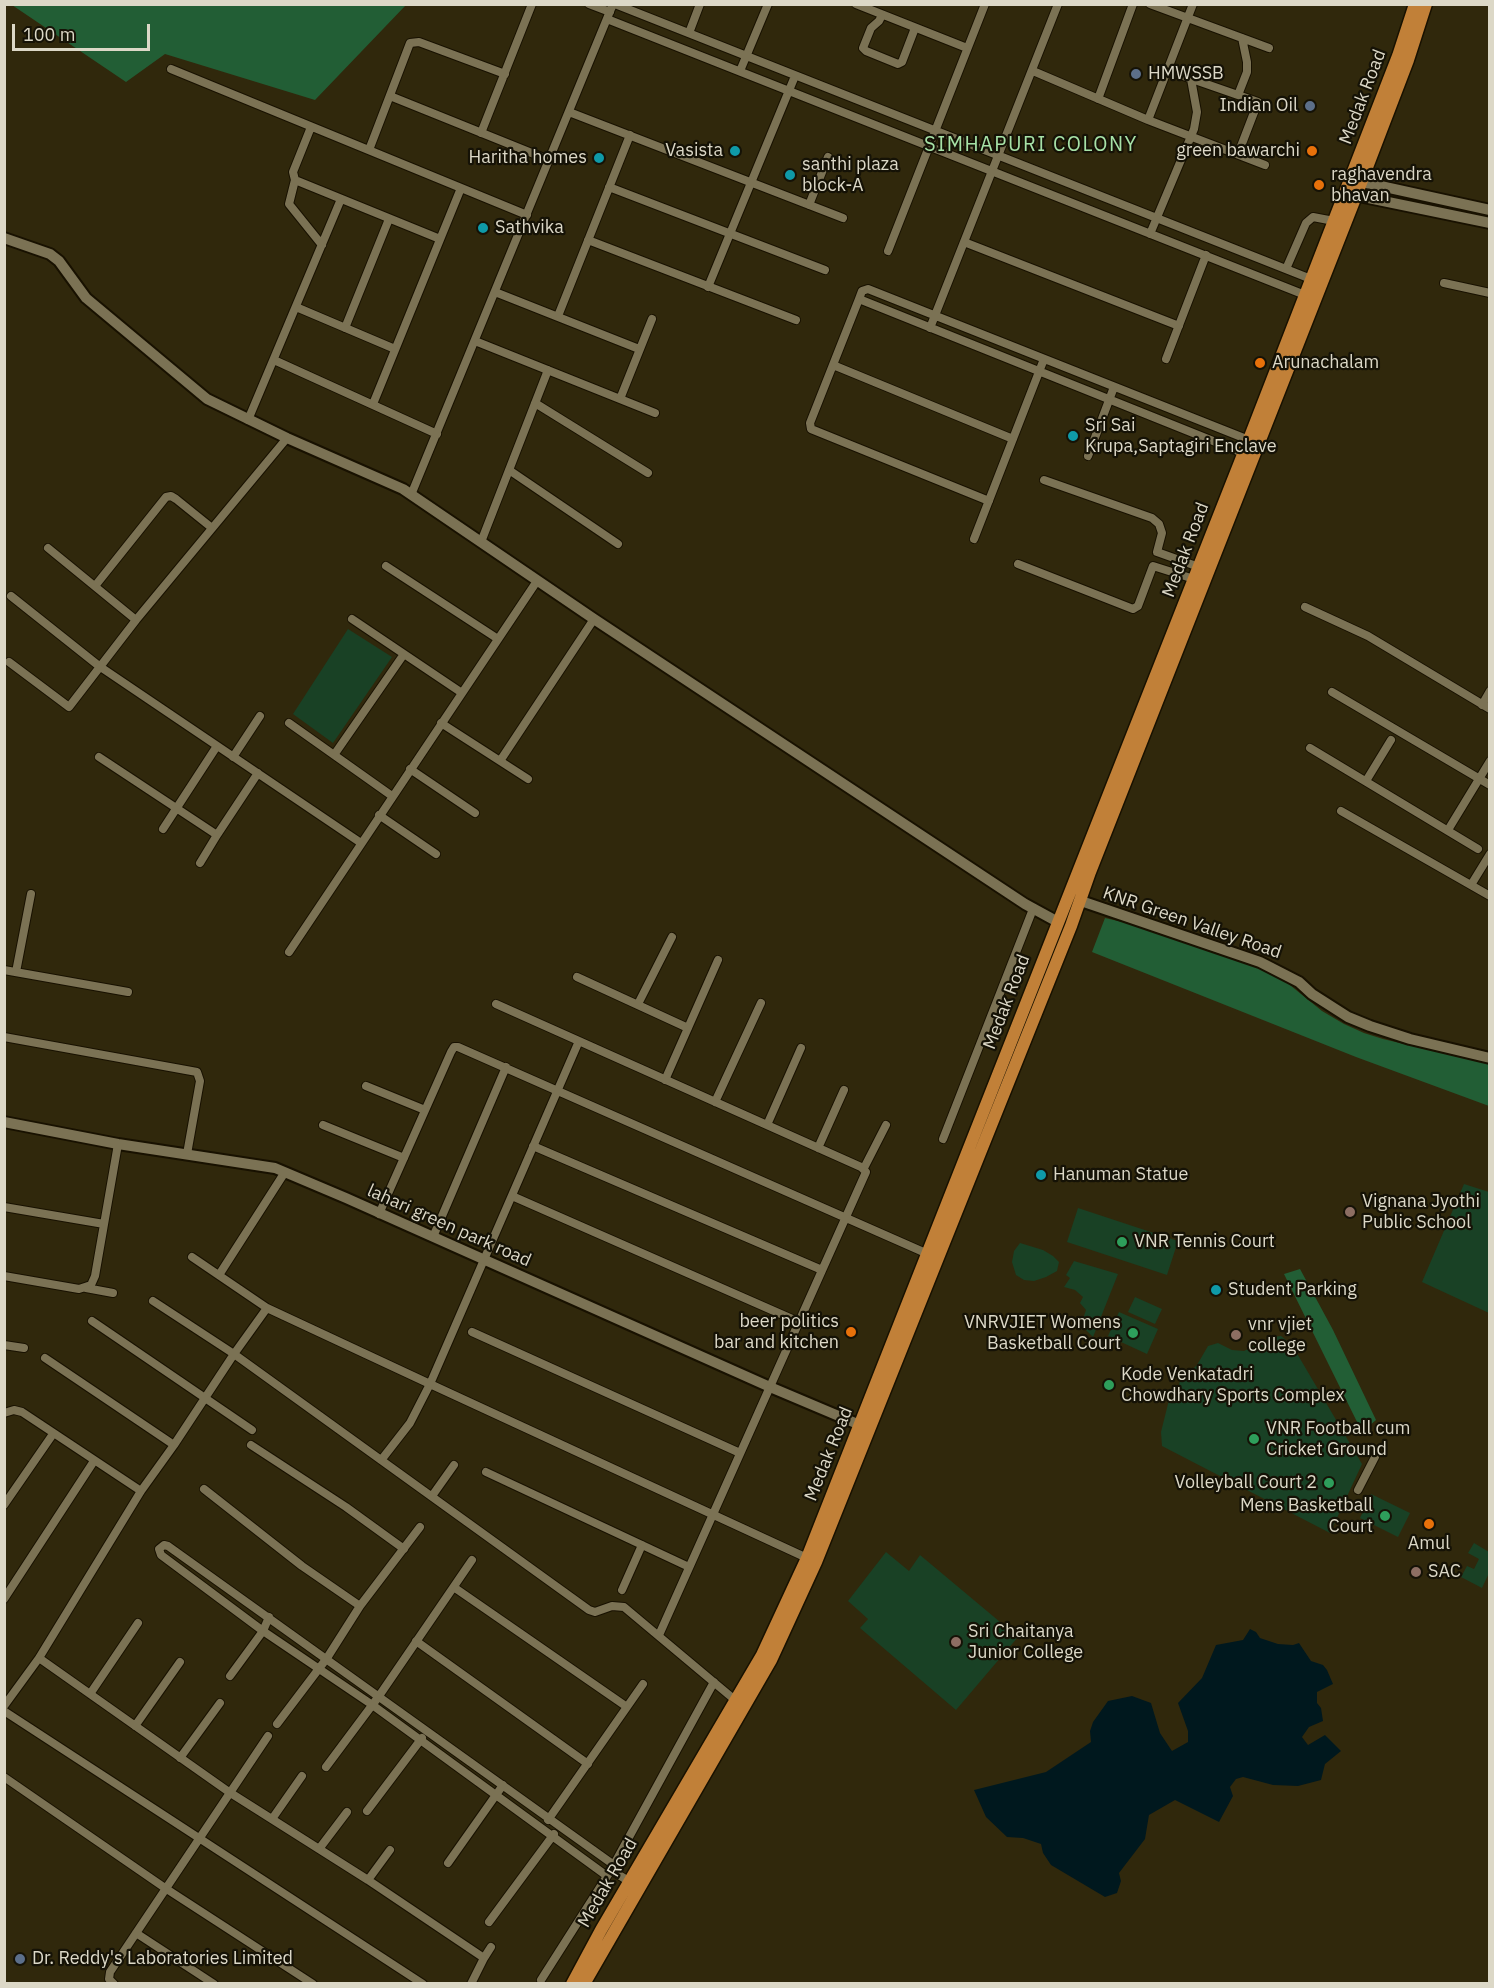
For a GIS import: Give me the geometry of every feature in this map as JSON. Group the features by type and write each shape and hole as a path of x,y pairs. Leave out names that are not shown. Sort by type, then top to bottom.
{"main road":[{"name":"Medak Road","path":"572,1983 762,1655 807,1558 1058,922 1140,730 1350,195 1415,4"},
{"name":"Medak Road","path":"1355,181 1408,60 1426,4"},
{"name":"Medak Road","path":"584,1983 771,1660 796,1607 845,1492 1080,902 1194,579 1334,221 1350,195"}],"street":[{"path":"482,133 531,4"},
{"path":"589,4 688,33 1311,279"},
{"path":"688,33 700,4"},
{"path":"740,71 768,4"},
{"path":"856,4 967,48"},
{"path":"888,251 985,4"},
{"path":"930,328 1058,4"},
{"path":"1098,99 1133,4"},
{"path":"1150,4 1269,48"},
{"path":"1148,120 1193,4"},
{"path":"611,10 788,91 1305,295"},
{"path":"411,495 611,10"},
{"path":"882,15 871,28 863,48 887,60 898,64 902,62 915,28"},
{"path":"1238,95 1247,72 1242,38"},
{"path":"369,150 408,46 415,41 504,74"},
{"path":"171,69 527,215"},
{"path":"1033,70 1148,120 1264,165"},
{"path":"1166,70 1258,102 1238,154"},
{"path":"708,287 795,76"},
{"path":"1150,234 1191,137 1197,112 1191,79"},
{"path":"390,96 549,160"},
{"path":"569,112 843,218"},
{"path":"311,127 293,172 295,180 289,204 322,244"},
{"path":"558,316 630,135"},
{"path":"809,205 828,157"},
{"path":"295,180 440,239"},
{"path":"1355,181 1490,210"},
{"path":"609,187 825,270"},
{"path":"373,404 461,188"},
{"path":"1350,195 1490,223"},
{"path":"249,420 341,200"},
{"path":"1286,269 1306,223 1313,217 1334,221"},
{"path":"345,328 389,219"},
{"path":"4,238 50,254 59,261 94,306 207,399 287,438 392,484 411,495 594,619 1033,909 1058,922"},
{"path":"588,240 796,320"},
{"path":"964,242 1179,326"},
{"path":"1166,359 1206,255"},
{"path":"1254,274 1260,259"},
{"path":"1444,283 1490,293"},
{"path":"989,501 811,429 810,423 862,291 868,290 1249,440"},
{"path":"495,291 639,349"},
{"path":"859,300 1243,453"},
{"path":"296,308 395,349"},
{"path":"620,399 652,319"},
{"path":"475,341 655,413"},
{"path":"974,539 1044,359"},
{"path":"274,360 437,434"},
{"path":"833,366 1013,439"},
{"path":"481,542 548,370"},
{"path":"1088,456 1114,387"},
{"path":"535,403 648,473"},
{"path":"9,662 69,707 136,620 287,438"},
{"path":"509,470 618,544"},
{"path":"1018,564 1133,609 1138,606 1153,566 1162,533 1159,524 1152,518 1044,480"},
{"path":"95,586 166,497 171,496 176,499 212,528"},
{"path":"48,548 136,620"},
{"path":"1157,552 1199,567"},
{"path":"386,566 498,639"},
{"path":"1153,566 1194,579"},
{"path":"289,952 537,580"},
{"path":"11,596 99,666 361,843"},
{"path":"1305,607 1368,636 1486,707 1489,694"},
{"path":"352,619 462,693"},
{"path":"500,761 594,619"},
{"path":"334,754 404,654"},
{"path":"1332,692 1490,785"},
{"path":"233,757 260,716"},
{"path":"289,723 392,796"},
{"path":"441,723 528,779"},
{"path":"1366,781 1391,740"},
{"path":"163,829 217,746"},
{"path":"1310,748 1478,849"},
{"path":"99,757 217,835"},
{"path":"1448,830 1490,761"},
{"path":"410,769 475,813"},
{"path":"200,863 258,773"},
{"path":"1341,811 1490,896"},
{"path":"379,815 436,855"},
{"path":"1471,885 1490,854"},
{"path":"16,972 31,894"},
{"name":"KNR Green Valley Road","path":"1080,902 1260,962 1299,982 1312,994 1348,1017 1370,1026 1410,1039 1490,1058"},
{"path":"943,1139 1033,909"},
{"path":"638,1004 672,937"},
{"path":"665,1080 718,960"},
{"path":"4,970 128,992"},
{"path":"577,977 688,1028"},
{"path":"715,1102 761,1003"},
{"path":"496,1005 864,1168"},
{"path":"4,1038 197,1072 200,1081 187,1154"},
{"path":"382,1459 410,1423 430,1384 579,1041"},
{"path":"379,1214 454,1047 506,1067 928,1254"},
{"path":"767,1125 801,1048"},
{"path":"433,1237 506,1067"},
{"path":"366,1086 425,1110"},
{"path":"818,1148 844,1090"},
{"name":"lahari green park road","path":"4,1122 118,1144 265,1166 285,1172 860,1425"},
{"path":"323,1125 404,1158"},
{"path":"659,1635 864,1177 864,1168 886,1125"},
{"path":"86,1288 91,1285 95,1276 118,1144"},
{"path":"533,1146 822,1270"},
{"path":"219,1275 285,1172"},
{"path":"512,1196 799,1322"},
{"path":"4,1207 104,1224"},
{"path":"192,1257 267,1308 807,1558"},
{"path":"4,1276 113,1293"},
{"path":"153,1301 234,1354 590,1610 595,1612 612,1606 624,1607 735,1700"},
{"path":"4,1706 39,1658 141,1491 267,1308"},
{"path":"92,1320 252,1430"},
{"path":"472,1332 740,1453"},
{"path":"4,1345 24,1348"},
{"path":"45,1358 174,1445"},
{"path":"4,1413 14,1410 22,1412 141,1491"},
{"path":"4,1505 53,1434"},
{"path":"251,1445 346,1507 404,1549"},
{"path":"1358,1490 1375,1457"},
{"path":"4,1599 94,1461"},
{"path":"432,1496 454,1465"},
{"path":"486,1472 689,1567"},
{"path":"204,1489 302,1566 360,1606"},
{"path":"277,1724 327,1658 360,1606 420,1527"},
{"path":"610,1870 550,1818 327,1658 168,1546 164,1545 159,1549 161,1556 263,1631 371,1704 495,1796 553,1836 630,1882"},
{"path":"622,1590 642,1545"},
{"path":"326,1767 379,1696 472,1560"},
{"path":"455,1588 627,1707"},
{"path":"230,1676 263,1631 269,1617"},
{"path":"90,1694 138,1623"},
{"path":"416,1641 588,1764"},
{"path":"39,1658 229,1792 368,1880 484,1958"},
{"path":"135,1726 180,1662"},
{"path":"541,1980 610,1870 714,1682"},
{"path":"542,1827 643,1684"},
{"path":"180,1758 220,1703"},
{"path":"4,1711 423,1983"},
{"path":"367,1812 429,1732"},
{"path":"102,1983 268,1736"},
{"path":"272,1819 303,1776"},
{"path":"4,1777 165,1888 313,1983"},
{"path":"448,1863 503,1785"},
{"path":"320,1849 347,1812"},
{"path":"489,1922 560,1827"},
{"path":"368,1880 390,1850"},
{"path":"136,1933 214,1983"},
{"path":"471,1983 491,1947"},
{"path":"110,1972 109,1979 114,1983"}],"green space":[{"path":"12,5 406,5 315,100 165,54 126,82"},
{"path":"348,629 392,657 333,743 293,714"},
{"path":"1105,918 1244,961 1280,977 1322,1011 1364,1033 1489,1064 1489,1106 1356,1057 1092,952"},
{"path":"1464,1184 1489,1192 1489,1313 1422,1282"},
{"name":"VNR Tennis Court","path":"1078,1208 1178,1241 1167,1275 1067,1242"},
{"path":"1020,1243 1043,1250 1053,1256 1059,1262 1057,1271 1034,1281 1024,1280 1016,1275 1012,1262 1014,1251"},
{"path":"1074,1261 1118,1274 1093,1337 1081,1325 1086,1310 1080,1303 1083,1297 1075,1290 1064,1287 1070,1278 1066,1275"},
{"path":"1300,1269 1333,1330 1376,1420 1362,1432 1284,1274"},
{"path":"1135,1297 1162,1309 1155,1324 1128,1312"},
{"name":"VNRVJIET Womens Basketball Court","path":"1119,1312 1158,1329 1147,1354 1108,1336"},
{"name":"VNR Football cum Cricket Ground","path":"1281,1336 1292,1345 1362,1464 1330,1533 1162,1446 1161,1432 1169,1400 1177,1392 1180,1381 1197,1365 1208,1346 1218,1343 1232,1350 1244,1351 1272,1337"},
{"name":"Mens Basketball Court","path":"1371,1494 1410,1513 1398,1537 1360,1518"},
{"path":"1474,1543 1489,1552 1489,1573 1482,1588 1461,1577 1467,1566 1474,1569 1479,1559 1468,1553"},
{"path":"886,1552 909,1571 920,1555 1018,1637 956,1710 860,1628 868,1619 848,1601"}],"water":[{"path":"1250,1629 1260,1638 1278,1644 1299,1643 1311,1661 1323,1665 1327,1670 1333,1684 1317,1692 1317,1703 1321,1708 1323,1721 1309,1727 1302,1737 1308,1745 1325,1735 1341,1751 1325,1764 1321,1780 1298,1786 1273,1785 1243,1777 1236,1779 1230,1787 1233,1796 1219,1822 1175,1800 1149,1815 1145,1839 1119,1873 1121,1881 1117,1893 1105,1897 1051,1865 1043,1853 1041,1844 1023,1838 1007,1837 986,1817 974,1790 1046,1772 1091,1742 1090,1731 1093,1722 1108,1701 1132,1696 1151,1703 1160,1733 1172,1751 1188,1742 1188,1731 1178,1703 1202,1678 1216,1645 1243,1640"}],"place":[{"name":"HMWSSB","path":"1136,74"},
{"name":"Indian Oil","path":"1310,106"},
{"name":"Vasista","path":"735,151"},
{"name":"green bawarchi","path":"1312,151"},
{"name":"Haritha homes","path":"599,158"},
{"name":"santhi plaza block-A","path":"790,175"},
{"name":"raghavendra bhavan","path":"1319,185"},
{"name":"Sathvika","path":"483,228"},
{"name":"Arunachalam","path":"1260,363"},
{"name":"Sri Sai Krupa,Saptagiri Enclave","path":"1073,436"},
{"name":"Hanuman Statue","path":"1041,1175"},
{"name":"Vignana Jyothi Public School","path":"1350,1212"},
{"name":"VNR Tennis Court","path":"1122,1242"},
{"name":"Student Parking","path":"1216,1290"},
{"name":"beer politics bar and kitchen","path":"851,1332"},
{"name":"VNRVJIET Womens Basketball Court","path":"1133,1333"},
{"name":"vnr vjiet college","path":"1236,1335"},
{"name":"Kode Venkatadri Chowdhary Sports Complex","path":"1109,1385"},
{"name":"VNR Football cum Cricket Ground","path":"1254,1439"},
{"name":"Volleyball Court 2","path":"1329,1483"},
{"name":"Mens Basketball Court","path":"1385,1516"},
{"name":"Amul","path":"1429,1524"},
{"name":"SAC","path":"1416,1572"},
{"name":"Sri Chaitanya Junior College","path":"956,1642"},
{"name":"Dr. Reddy's Laboratories Limited","path":"20,1959"}],"district":[{"name":"SIMHAPURI COLONY","path":"1031,145"}]}
